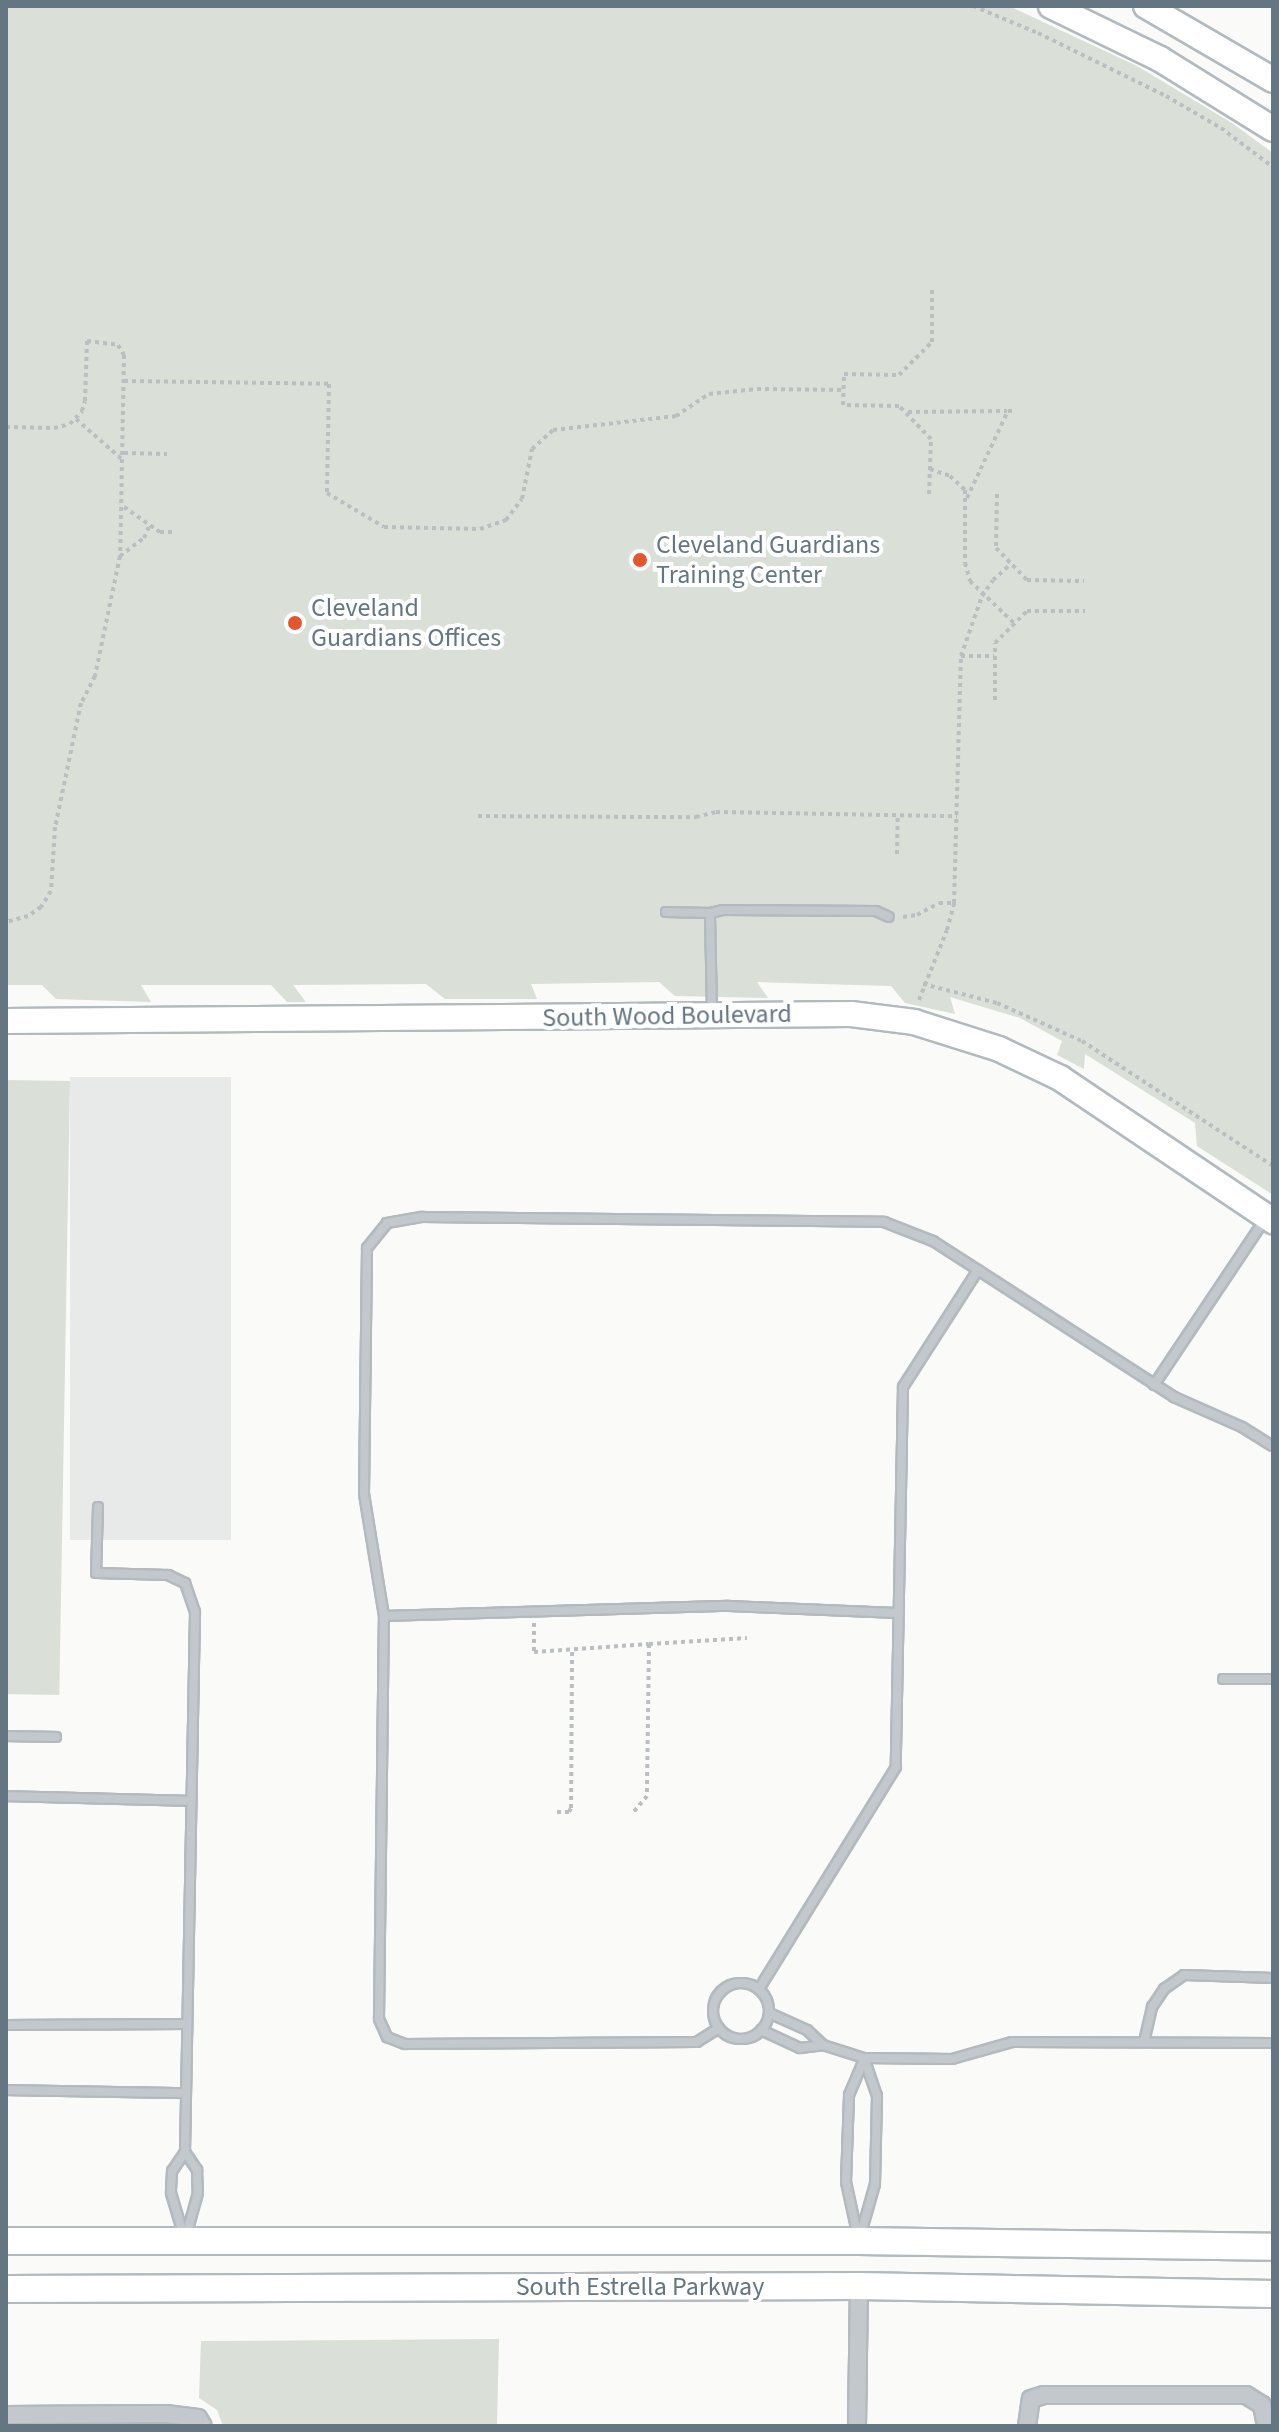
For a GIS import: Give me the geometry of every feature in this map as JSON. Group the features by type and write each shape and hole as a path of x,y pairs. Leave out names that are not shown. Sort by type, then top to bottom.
{"main road":[{"name":"South Estrella Parkway","path":"6,2241 859,2241 1273,2247"},
{"path":"859,2241 859,2286"},
{"name":"South Estrella Parkway","path":"6,2289 859,2286 1273,2294"}],"street":[{"path":"1051,6 1160,59 1273,129"},
{"path":"1146,6 1273,80"},
{"name":"South Wood Boulevard","path":"6,1021 851,1014 914,1022 999,1049 1060,1078 1270,1219"},
{"path":"857,2426 859,2286"},
{"path":"1027,2426 1031,2399 1044,2395 1246,2395 1262,2405 1266,2426"},
{"path":"6,2415 166,2414 201,2422"}],"lane":[{"path":"666,912 876,911 889,917"},
{"path":"710,913 712,1016"},
{"path":"719,2028 697,2042 405,2044 387,2037 379,2019 384,1616 364,1494 367,1248 387,1223 422,1217 884,1222 933,1241 1154,1385 1273,1446"},
{"path":"1154,1385 1270,1219"},
{"path":"759,1989 896,1767 903,1387 978,1270"},
{"path":"98,1507 96,1573 168,1575 185,1583 195,1612 185,2152 172,2171 171,2193 185,2241"},
{"path":"384,1616 729,1606 899,1613"},
{"path":"1223,1679 1273,1679"},
{"path":"6,1736 56,1737"},
{"path":"6,1796 191,1801"},
{"path":"1144,2042 1152,2007 1164,1989 1184,1975 1273,1978"},
{"path":"769,2013 761,2030 744,2039 735,2039 719,2028 713,2010 719,1993 725,1987 743,1983 759,1989 769,2013 807,2030 823,2045"},
{"path":"6,2025 187,2024"},
{"path":"761,2030 800,2048 823,2045 864,2058 952,2059 1012,2042 1273,2043"},
{"path":"859,2241 846,2167 849,2095 864,2058"},
{"path":"859,2241 875,2184 877,2096 864,2058"},
{"path":"6,2090 186,2093"},
{"path":"185,2152 197,2170 198,2193 185,2241"}],"path":[{"path":"973,6 1166,96 1221,128 1273,167"},
{"path":"929,494 931,439 906,412 899,406 843,405 844,374 899,375 932,342 932,289"},
{"path":"6,427 54,428 76,419 82,411 87,393 87,341 106,340 118,345 124,355 124,507 120,556 95,676 81,703 55,827 51,891 48,900 28,916 6,922"},
{"path":"124,381 329,384 327,493 384,527 480,529 506,520 522,499 532,449 553,430 676,416 709,394 757,389 844,390"},
{"path":"1008,411 993,450 967,498 965,563 970,581 982,596 1014,623"},
{"path":"906,412 942,415 1015,411"},
{"path":"76,419 124,461"},
{"path":"124,453 167,454"},
{"path":"930,469 958,481 967,498"},
{"path":"997,494 996,548 1011,564 1027,580 1084,581"},
{"path":"124,507 150,527 160,532 173,532"},
{"path":"120,556 144,538 150,527"},
{"path":"914,1022 923,984 942,944 954,903 961,656 982,596 993,580 1011,564"},
{"path":"995,700 995,643 1014,623 1027,611 1085,611"},
{"path":"961,656 995,656"},
{"path":"478,816 696,817 716,812 957,816"},
{"path":"897,854 898,815"},
{"path":"889,917 917,915 939,903 954,903"},
{"path":"923,984 997,1003 1082,1041 1273,1166"},
{"path":"535,1613 534,1652 747,1638"},
{"path":"632,1814 647,1796 649,1644"},
{"path":"557,1812 569,1812 571,1808 572,1650"}],"shaded area":[{"name":"Cleveland Guardians Training Center","path":"6,6 1009,6 1137,66 1232,123 1273,153 1273,1195 1197,1146 1195,1123 1085,1054 1084,1069 1057,1055 1062,1041 1020,1018 950,997 955,1014 905,1003 891,986 757,982 768,998 675,996 659,982 531,984 537,999 445,999 426,984 293,985 306,1002 287,1002 271,985 141,985 151,1002 56,999 42,985 6,985"},
{"path":"70,1077 231,1077 231,1540 70,1540"},
{"path":"6,1080 70,1081 59,1695 6,1694"},
{"path":"499,2339 497,2426 223,2426 217,2410 199,2398 201,2341"}],"place":[{"name":"Cleveland Guardians Training Center","path":"640,560"},
{"name":"Cleveland Guardians Offices","path":"295,623"}]}
